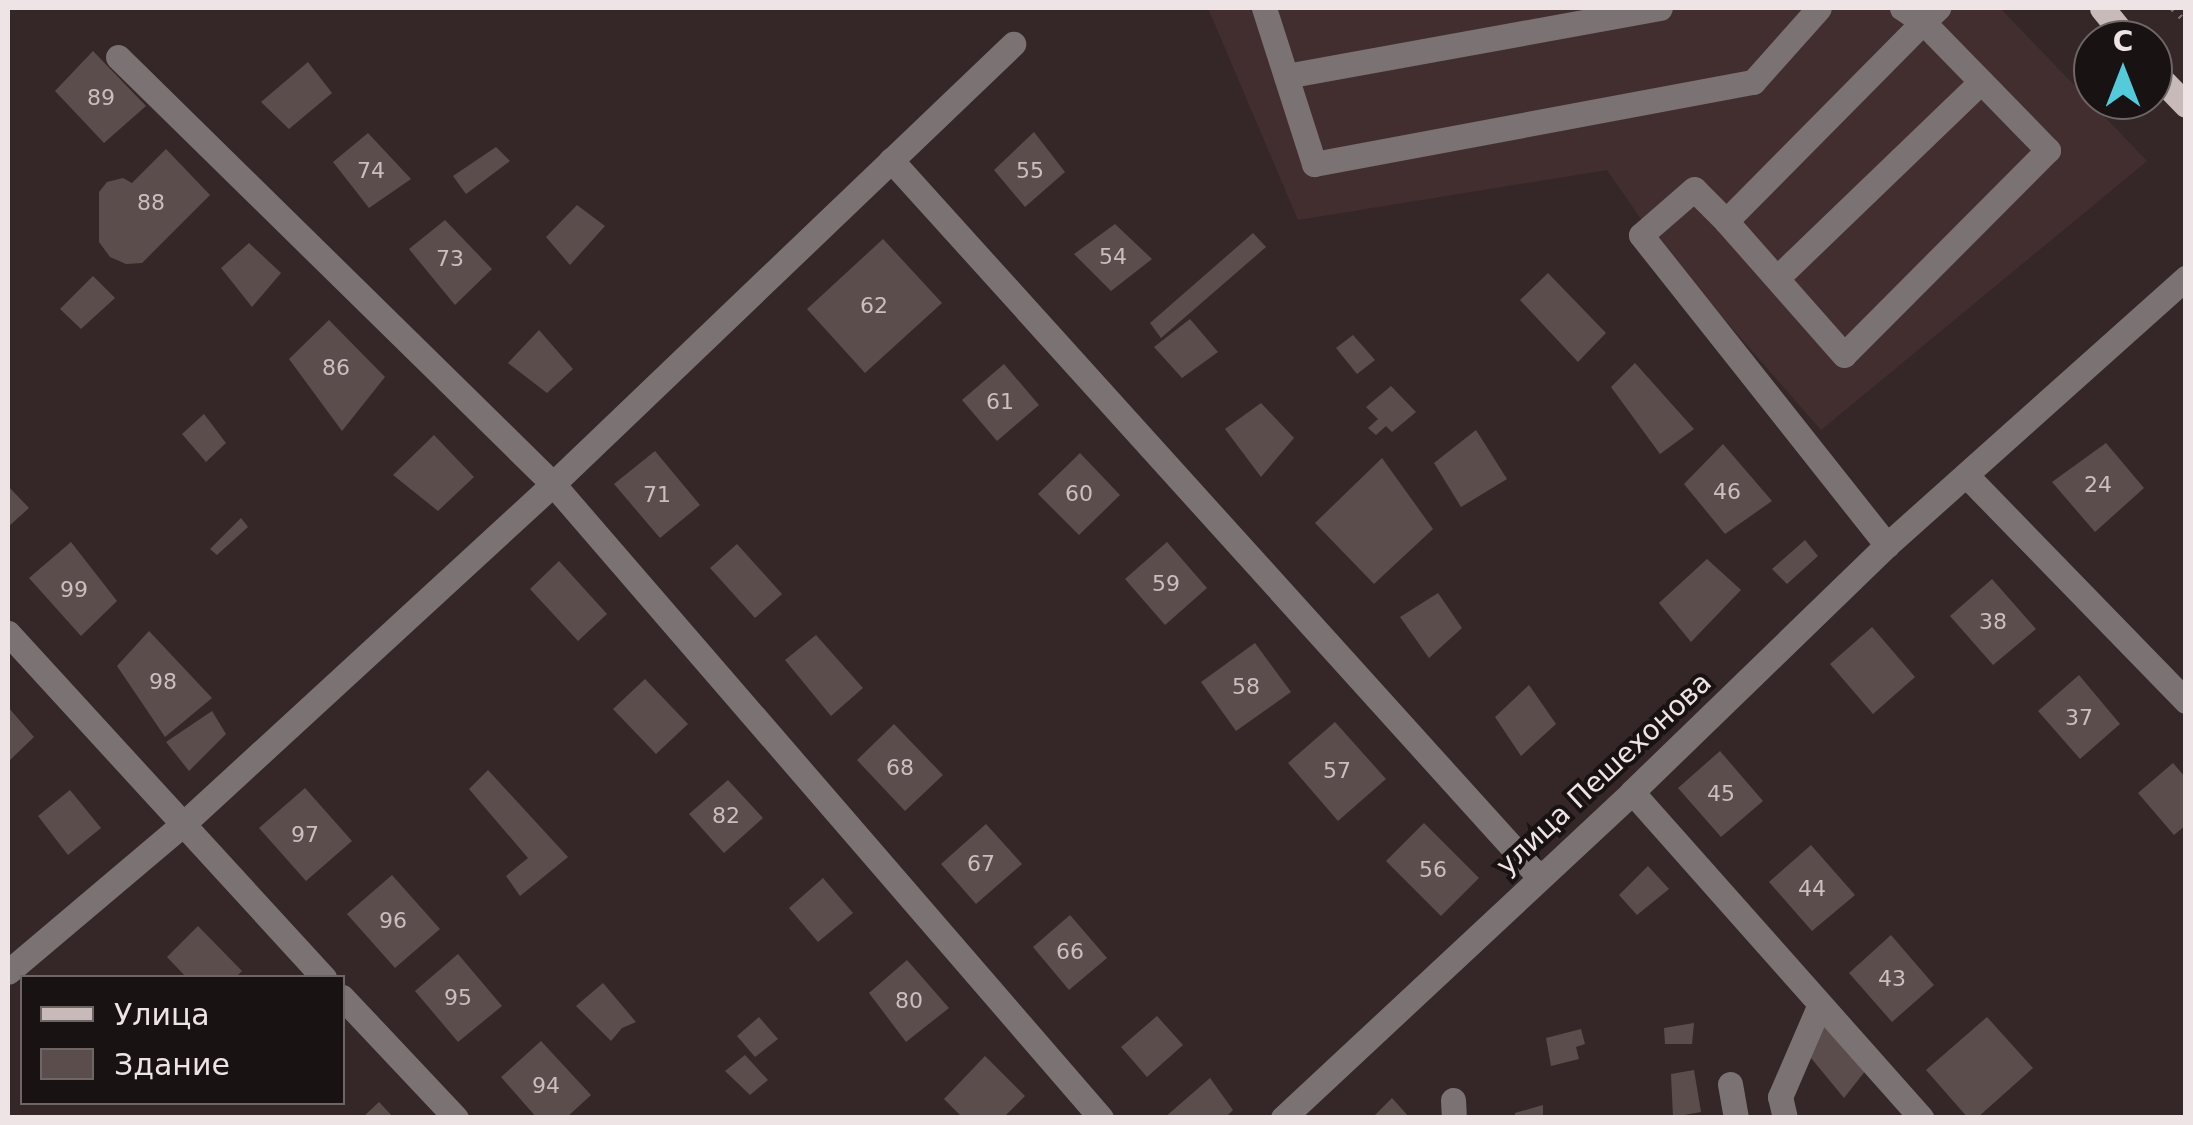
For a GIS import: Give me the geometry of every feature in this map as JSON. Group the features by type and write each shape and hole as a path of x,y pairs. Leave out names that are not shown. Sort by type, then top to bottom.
{"street":[{"path":"1264,8 1314,164 1752,82 1819,8"},
{"path":"1286,76 1660,8"},
{"path":"1726,220 1921,12 2048,150 1844,356 1726,220 1694,190 1641,235 1887,544"},
{"path":"8,972 181,826 553,484 1012,44"},
{"path":"118,57 553,484 1102,1118"},
{"path":"1777,278 1982,82"},
{"path":"891,160 1539,878"},
{"name":"улица Пешехонова","path":"1283,1118 1632,792 1887,544 1968,476 2186,278"},
{"path":"1968,476 2186,701"},
{"path":"8,633 321,975"},
{"path":"1632,792 1920,1118"},
{"path":"345,1000 456,1118"},
{"path":"1784,1118 1780,1097 1820,1004"},
{"path":"1730,1084 1736,1118"}],"path":[{"path":"2172,8 2186,22"}],"shaded area":[{"path":"1208,8 2000,8 2073,84 2073,120 2108,120 2147,161 1821,430 1657,242 1607,170 1298,220"}],"building":[{"path":"93,51 146,106 104,143 55,91"},
{"path":"308,62 332,93 289,129 261,102"},
{"path":"1034,132 1065,172 1025,207 994,170"},
{"path":"368,133 411,179 369,208 333,162"},
{"path":"496,147 510,161 466,194 453,176"},
{"path":"166,149 210,195 142,263 126,264 110,257 99,242 99,192 107,182 123,178 132,183"},
{"path":"577,205 605,226 570,265 546,237"},
{"path":"445,220 492,269 455,305 409,249"},
{"path":"1115,224 1152,259 1111,291 1074,254"},
{"path":"1253,233 1266,247 1161,338 1150,323"},
{"path":"883,239 942,303 865,373 807,309"},
{"path":"249,243 281,273 252,307 221,268"},
{"path":"1548,273 1606,333 1578,362 1520,300"},
{"path":"93,276 115,298 81,329 60,309"},
{"path":"1190,319 1218,352 1182,378 1154,347"},
{"path":"329,320 385,377 342,431 289,359"},
{"path":"539,330 573,369 547,393 508,363"},
{"path":"1353,335 1375,360 1357,374 1336,348"},
{"path":"1635,363 1694,429 1660,454 1611,387"},
{"path":"1004,364 1039,405 997,441 962,400"},
{"path":"1391,386 1416,412 1392,432 1386,426 1376,435 1368,428 1378,419 1366,407"},
{"path":"1261,403 1294,438 1261,477 1225,429"},
{"path":"204,414 226,443 206,462 182,434"},
{"path":"1476,430 1507,479 1461,507 1434,463"},
{"path":"434,435 474,477 438,511 393,475"},
{"path":"2106,443 2144,488 2095,532 2052,482"},
{"path":"1723,444 1772,501 1725,534 1684,484"},
{"path":"655,451 700,505 660,538 614,484"},
{"path":"1080,453 1120,495 1079,535 1038,494"},
{"path":"1382,458 1433,529 1374,584 1315,523"},
{"path":"8,486 29,508 8,527"},
{"path":"241,518 248,527 217,555 210,549"},
{"path":"1805,540 1818,556 1787,584 1772,569"},
{"path":"71,542 117,601 81,636 29,578"},
{"path":"1167,542 1207,588 1165,625 1125,579"},
{"path":"737,544 782,594 755,618 710,568"},
{"path":"1707,559 1741,590 1691,642 1659,603"},
{"path":"559,561 607,614 578,641 530,589"},
{"path":"1992,579 2036,629 1993,665 1950,616"},
{"path":"1438,593 1462,628 1429,658 1400,617"},
{"path":"1872,627 1915,677 1873,714 1830,664"},
{"path":"149,631 212,698 165,737 117,666"},
{"path":"816,635 863,688 831,716 785,660"},
{"path":"1255,643 1291,692 1236,731 1201,682"},
{"path":"2079,675 2120,724 2080,759 2038,711"},
{"path":"645,679 688,724 656,754 613,709"},
{"path":"1529,685 1556,724 1521,756 1495,717"},
{"path":"8,707 34,737 8,762"},
{"path":"212,711 226,734 189,771 166,742"},
{"path":"1335,722 1386,779 1338,821 1288,763"},
{"path":"894,724 943,775 905,811 857,760"},
{"path":"1720,751 1763,801 1721,837 1678,788"},
{"path":"2173,763 2186,778 2186,825 2174,835 2138,793"},
{"path":"488,770 568,857 520,896 506,876 528,858 469,789"},
{"path":"728,780 763,818 724,853 689,814"},
{"path":"305,788 352,841 306,881 259,828"},
{"path":"70,790 101,828 68,855 38,816"},
{"path":"1424,823 1479,878 1441,916 1386,861"},
{"path":"986,824 1022,864 976,904 941,864"},
{"path":"1811,845 1855,895 1812,931 1769,882"},
{"path":"1648,866 1669,889 1637,915 1619,895"},
{"path":"392,875 440,929 395,968 347,914"},
{"path":"823,878 853,913 818,942 789,908"},
{"path":"1070,915 1107,958 1069,990 1033,947"},
{"path":"198,926 242,971 238,975 184,975 167,957"},
{"path":"1891,935 1934,985 1892,1022 1849,973"},
{"path":"458,954 502,1006 458,1042 415,991"},
{"path":"907,960 949,1008 906,1042 869,993"},
{"path":"603,983 636,1022 622,1028 611,1041 576,1006"},
{"path":"1157,1016 1183,1045 1147,1077 1121,1047"},
{"path":"759,1017 778,1039 755,1057 737,1036"},
{"path":"1987,1017 2033,1068 1977,1118 1968,1118 1926,1070"},
{"path":"1829,1022 1866,1070 1844,1098 1802,1047"},
{"path":"1694,1023 1692,1044 1665,1044 1664,1028"},
{"path":"1581,1029 1585,1044 1576,1047 1579,1059 1551,1066 1546,1038"},
{"path":"541,1041 591,1095 566,1118 537,1118 501,1077"},
{"path":"745,1055 768,1080 750,1095 725,1071"},
{"path":"985,1056 1025,1096 1003,1118 963,1118 944,1099"},
{"path":"1694,1070 1701,1112 1673,1117 1671,1074"},
{"path":"1210,1078 1233,1110 1225,1118 1164,1118"},
{"path":"1392,1098 1410,1118 1372,1118"},
{"path":"379,1102 394,1118 362,1118"},
{"path":"1543,1105 1543,1118 1515,1118 1515,1113"}]}
